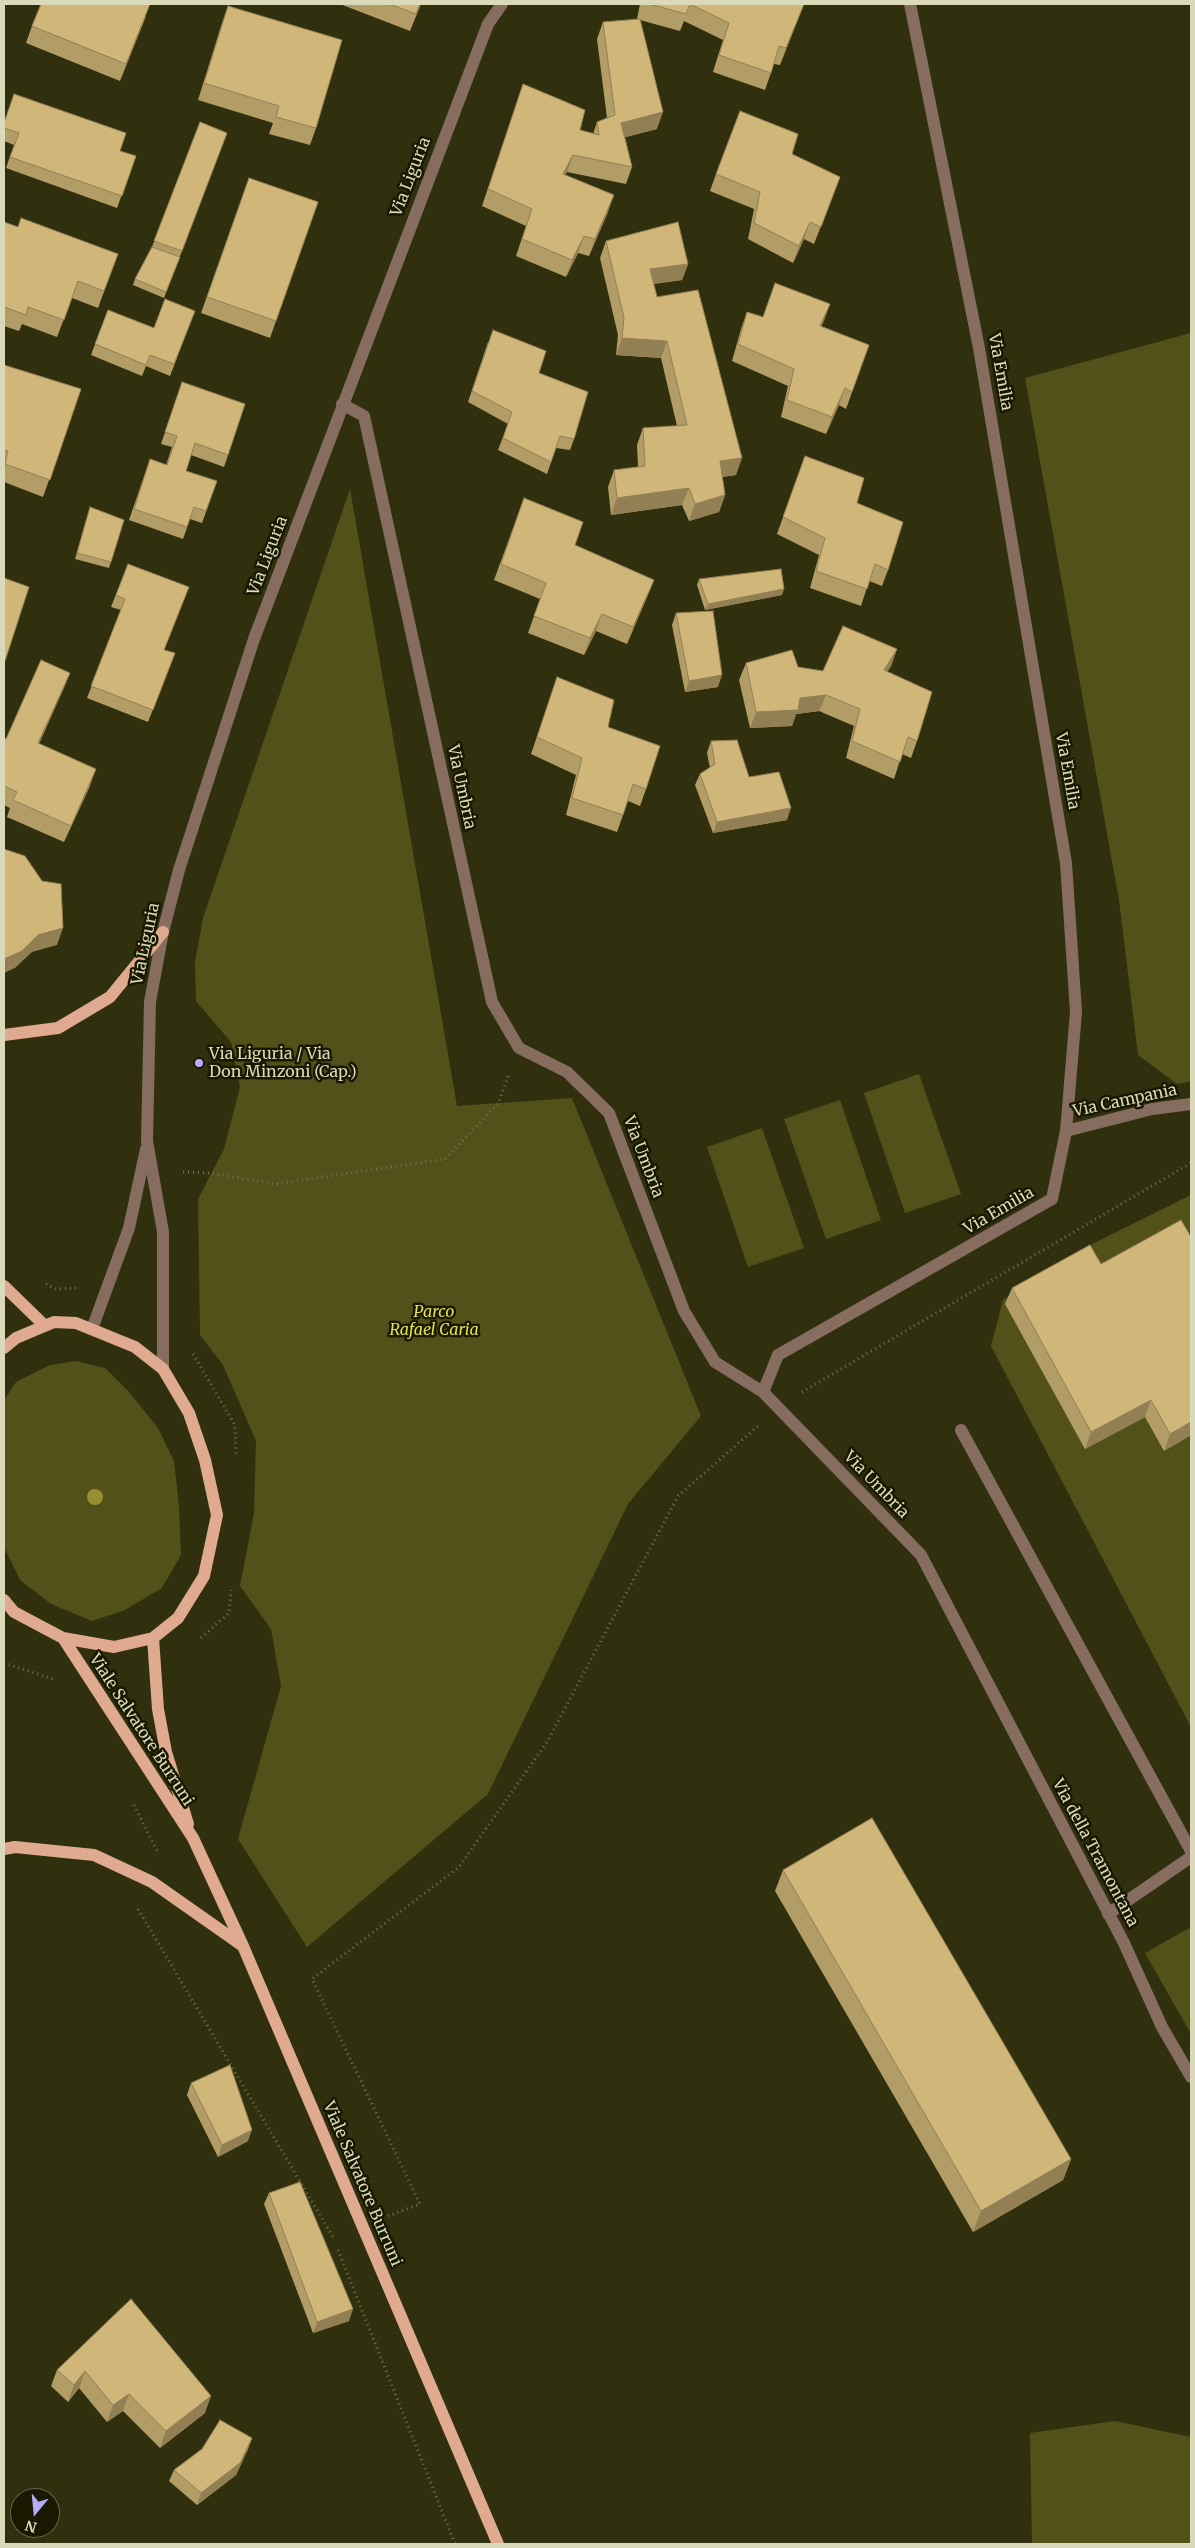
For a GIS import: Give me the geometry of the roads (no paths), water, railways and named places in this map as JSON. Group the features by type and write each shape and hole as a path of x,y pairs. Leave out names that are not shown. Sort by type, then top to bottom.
{"main road":[{"path":"4,1035 58,1028 110,997 163,932"},
{"path":"4,1286 44,1325"},
{"path":"4,1348 16,1338 54,1322 76,1323 135,1347 163,1369 189,1413 205,1460 217,1515 204,1576 178,1618 153,1638 114,1648 63,1638 9,1614 4,1600"},
{"name":"Viale Salvatore Burruni","path":"63,1638 193,1838"},
{"name":"Viale Salvatore Burruni","path":"153,1638 158,1709 166,1752 193,1838 243,1946 498,2544"},
{"path":"4,1849 15,1846 94,1855 152,1882 243,1946"}],"street":[{"name":"Via Liguria","path":"163,1369 163,1232 148,1141 150,1002 163,932 179,870 254,639 488,24 502,4"},
{"name":"Via Emilia","path":"763,1392 778,1355 1052,1199 1066,1131 1076,1012 1066,863 979,348 910,4"},
{"name":"Via Umbria","path":"342,404 364,416 492,1002 519,1048 567,1072 609,1113 684,1311 715,1362 763,1392 921,1555 968,1645"},
{"name":"Via Campania","path":"1066,1131 1152,1109 1191,1104"},
{"name":"Via Liguria","path":"92,1329 130,1228 148,1141"},
{"path":"961,1430 1191,1851"},
{"name":"Via della Tramontana","path":"968,1645 1108,1914 1162,2027 1191,2077"},
{"path":"1108,1914 1191,1857"}],"place":[{"name":"Via Liguria / Via Don Minzoni (Cap.)","path":"199,1063"}],"park label":[{"name":"Parco Rafael Caria","path":"434,1321"}]}
